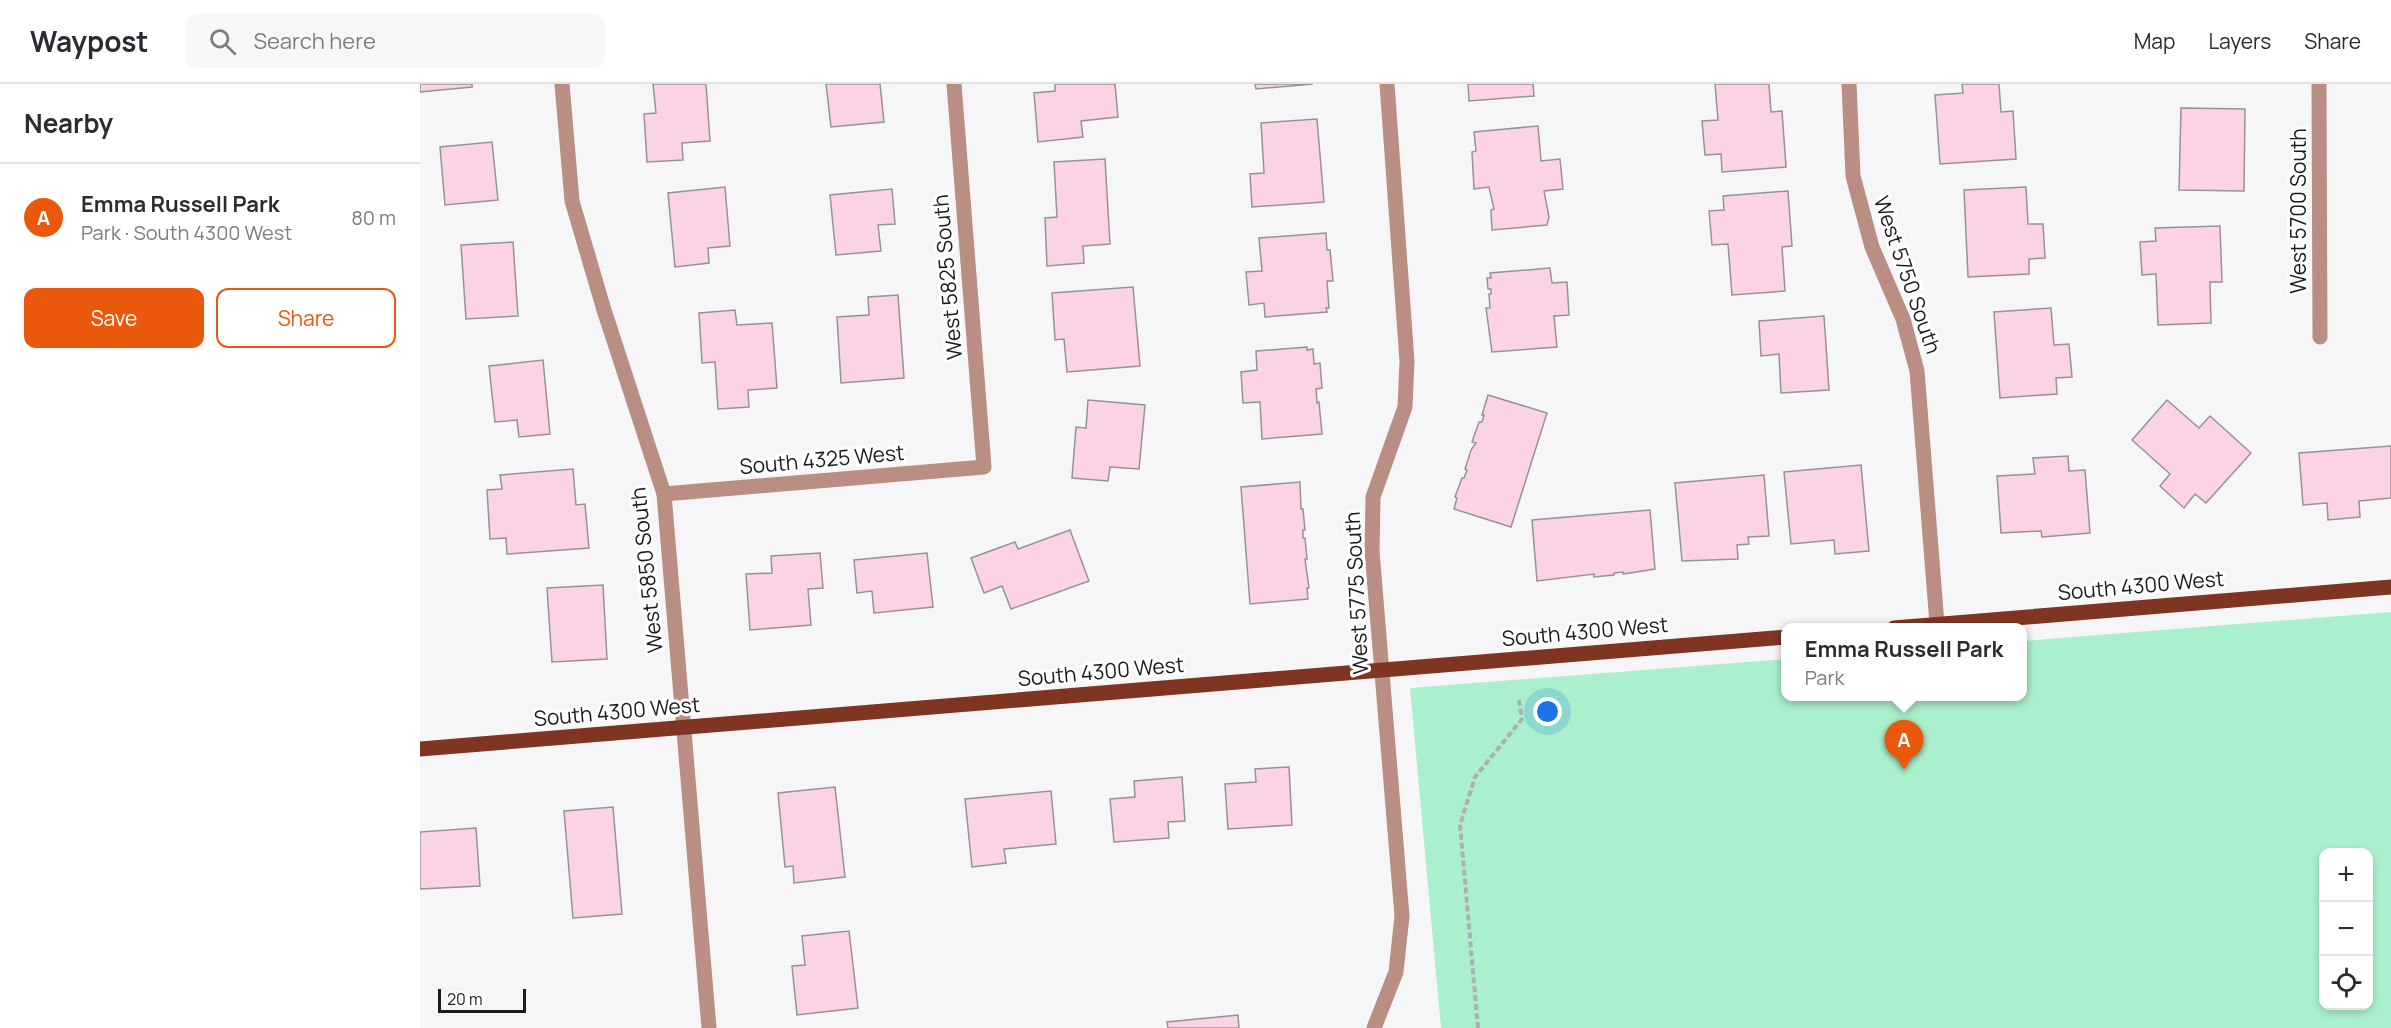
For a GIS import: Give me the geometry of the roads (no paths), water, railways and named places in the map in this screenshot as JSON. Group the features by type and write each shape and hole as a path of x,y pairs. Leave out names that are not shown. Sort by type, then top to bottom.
{"main road":[{"name":"South 4300 West","path":"1949,623 2391,587"},
{"name":"South 4300 West","path":"420,749 1781,636"}],"street":[{"name":"West 5850 South","path":"562,84 572,201 604,310 664,494 709,1028"},
{"name":"West 5825 South","path":"954,84 984,467"},
{"name":"West 5775 South","path":"1374,1028 1396,972 1402,916 1372,551 1373,497 1405,407 1407,361 1387,84"},
{"name":"West 5750 South","path":"1849,84 1853,176 1872,248 1903,319 1917,371 1937,623"},
{"name":"West 5700 South","path":"2319,84 2320,337"},
{"name":"South 4325 West","path":"664,494 984,467"}],"place":[{"name":"Emma Russell Park","path":"1904,770"}]}
